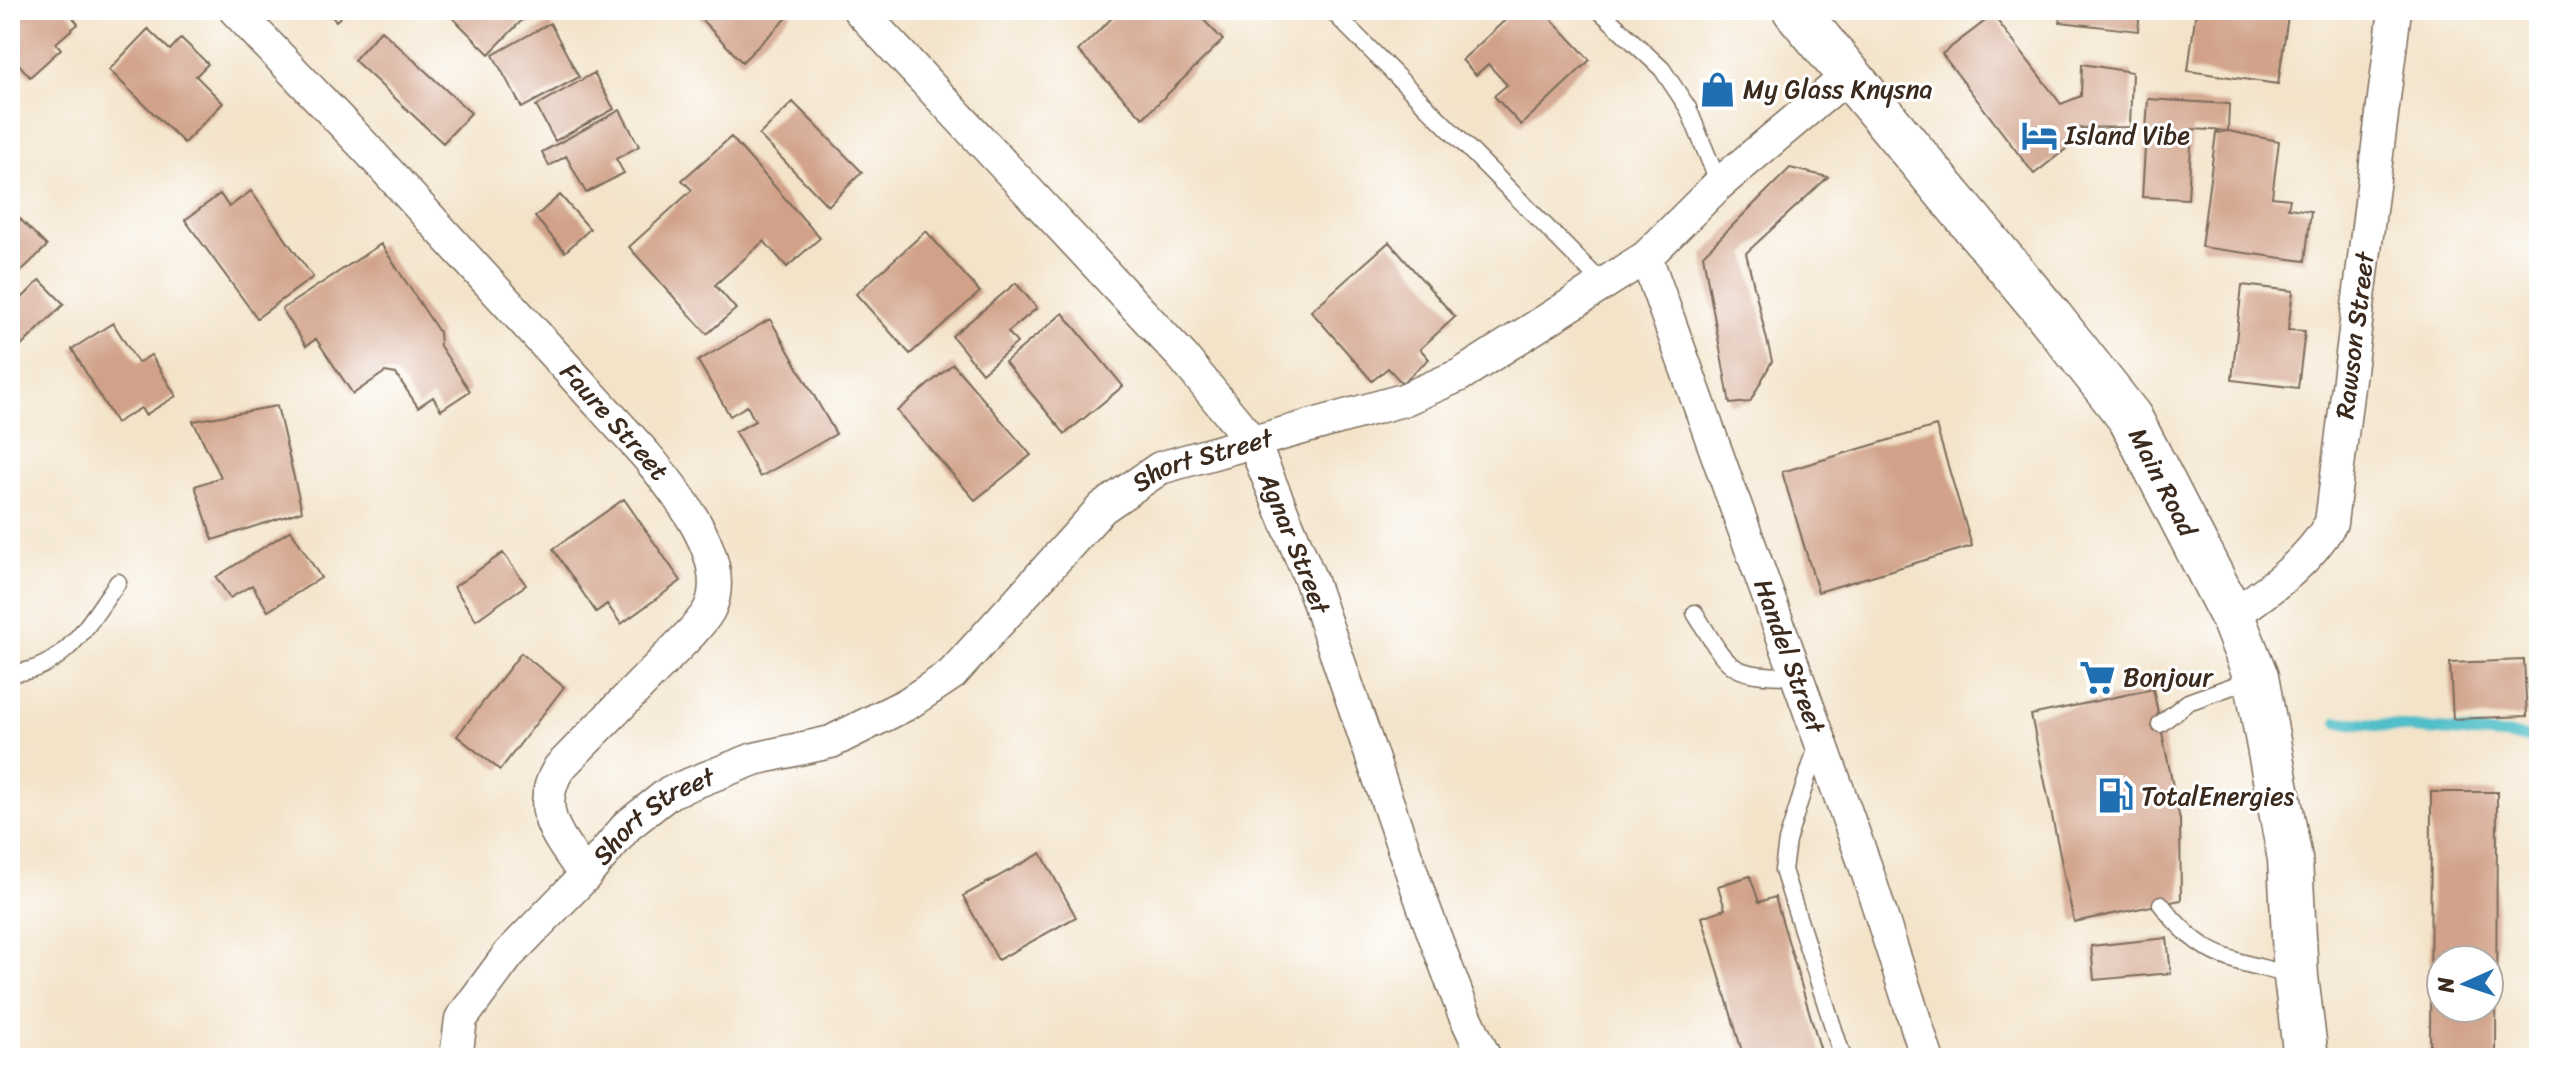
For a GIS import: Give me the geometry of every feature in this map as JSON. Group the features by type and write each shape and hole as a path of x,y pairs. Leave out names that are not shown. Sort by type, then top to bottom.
{"highway":[{"name":"Main Road","path":"1795,10 2130,418 2232,616 2256,677 2290,859 2296,977 2306,1058"}],"street":[{"name":"Faure Street","path":"235,10 368,150 644,453 674,488 708,551 714,587 710,609 559,768 549,784 546,800 550,821 585,876"},
{"name":"Agnar Street","path":"859,10 1182,356 1254,444 1311,581 1423,905 1463,1011 1485,1058"},
{"name":"Rawson Street","path":"2232,616 2288,576 2316,548 2331,523 2395,10"},
{"name":"Short Street","path":"456,1058 461,1019 509,954 585,876 627,826 670,792 754,759 831,742 858,732 952,674 1102,508 1160,468 1403,400 1460,375 1646,257 1719,184 1849,75"},
{"name":"Handel Street","path":"1646,257 1866,868 1927,1058"}],"lane":[{"path":"1331,10 1603,284"},
{"path":"1599,10 1662,69 1688,108 1719,184"},
{"path":"10,673 36,669 53,662 68,649 118,582"},
{"path":"1695,613 1728,666 1758,676 1797,676"},
{"path":"2160,724 2188,702 2256,677"},
{"path":"1819,738 1787,841 1783,870 1843,1058"},
{"path":"2161,904 2193,941 2213,955 2296,977"}],"building":[{"path":"10,10 67,10 78,24 56,43 61,49 30,77 10,54"},
{"path":"326,10 348,10 336,21"},
{"path":"445,10 532,10 489,54"},
{"path":"706,10 789,10 792,13 742,62 699,17"},
{"path":"1120,10 1194,10 1223,40 1143,118 1078,51"},
{"path":"1516,10 1543,10 1590,60 1521,125 1494,96 1507,85 1488,64 1476,75 1462,60"},
{"path":"2062,10 2140,10 2138,31 2060,22"},
{"path":"2196,10 2247,10 2288,16 2278,84 2188,71"},
{"path":"1993,15 2061,104 2081,96 2082,64 2132,72 2130,127 2080,128 2085,134 2034,174 1942,54"},
{"path":"550,23 579,77 522,108 493,55"},
{"path":"148,29 170,50 181,38 208,64 196,76 223,103 184,143 109,70"},
{"path":"381,30 471,113 443,143 354,60"},
{"path":"594,73 614,109 555,141 536,106"},
{"path":"2148,99 2229,104 2228,131 2192,129 2188,199 2142,197"},
{"path":"793,102 862,172 828,206 759,135"},
{"path":"620,110 639,146 616,159 624,173 586,193 566,156 549,166 542,152"},
{"path":"2228,131 2279,141 2272,197 2290,199 2288,208 2311,211 2305,261 2201,247 2216,133"},
{"path":"731,137 820,238 787,267 764,241 715,285 736,309 707,334 629,247 692,190 682,180"},
{"path":"1790,168 1828,177 1746,253 1772,361 1750,402 1730,404 1703,255"},
{"path":"251,191 313,277 257,318 185,220 220,194 229,207"},
{"path":"560,195 590,229 565,252 535,217"},
{"path":"10,209 47,246 10,282"},
{"path":"926,231 980,292 910,354 856,294"},
{"path":"1389,242 1455,317 1420,349 1429,359 1402,383 1388,368 1372,381 1311,311"},
{"path":"381,244 439,332 440,346 470,391 441,410 433,397 418,407 396,374 385,372 353,394 316,339 306,346 282,309"},
{"path":"40,280 64,304 10,357 10,310"},
{"path":"1016,283 1037,308 1008,332 1017,343 982,373 952,336"},
{"path":"2242,285 2293,291 2288,330 2305,331 2298,388 2232,380"},
{"path":"1063,313 1123,386 1065,434 1005,362"},
{"path":"770,319 836,434 760,477 735,432 755,421 747,406 730,416 698,361"},
{"path":"113,323 138,363 151,355 176,396 145,415 141,408 116,423 72,349"},
{"path":"953,364 1031,455 975,500 897,411"},
{"path":"277,406 302,511 213,540 195,486 221,477 193,421"},
{"path":"1936,426 1972,546 1818,592 1782,472"},
{"path":"624,499 681,581 621,624 607,604 596,612 553,549"},
{"path":"291,530 321,578 268,611 252,585 230,598 216,577"},
{"path":"503,553 526,585 476,620 454,587"},
{"path":"521,653 564,687 500,770 457,736"},
{"path":"2524,660 2527,716 2453,719 2450,663"},
{"path":"2153,689 2180,820 2181,900 2074,922 2031,715"},
{"path":"2431,792 2497,792 2496,944 2430,944"},
{"path":"1041,853 1076,917 998,960 963,896"},
{"path":"1750,876 1759,902 1775,897 1823,1058 1744,1058 1702,917 1725,909 1718,886"},
{"path":"2167,938 2171,973 2094,980 2091,946"},
{"path":"2430,1024 2496,1024 2496,1058 2430,1058"},
{"path":"1682,1049 1683,1058 1638,1058 1638,1056"}],"waterway":[{"path":"2338,722 2539,738"}],"place":[{"name":"My Glass Knysna","path":"1717,89"},
{"name":"Island Vibe","path":"2039,135"},
{"name":"Bonjour","path":"2097,677"},
{"name":"TotalEnergies","path":"2115,796"}]}
